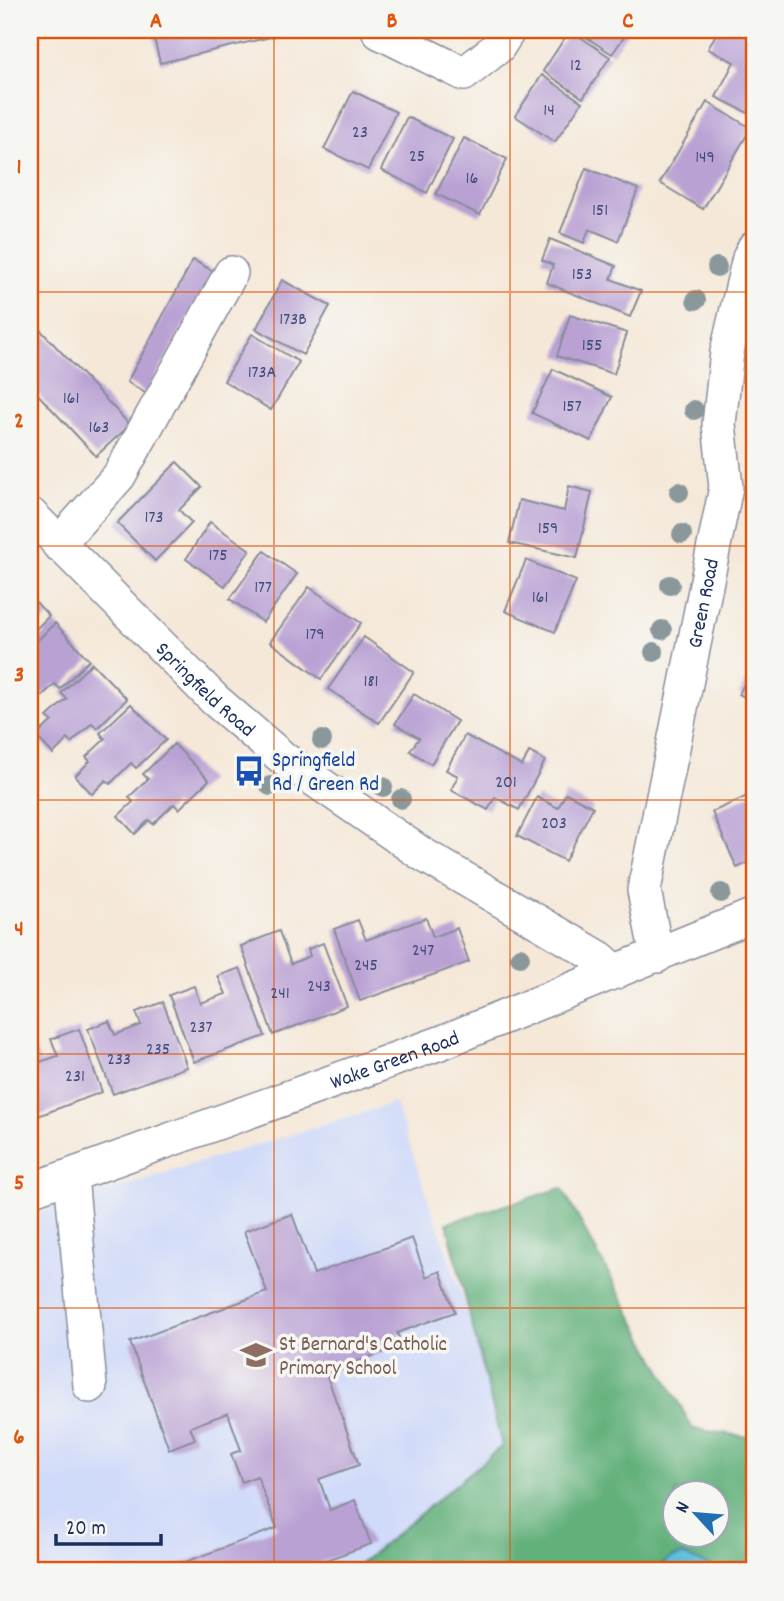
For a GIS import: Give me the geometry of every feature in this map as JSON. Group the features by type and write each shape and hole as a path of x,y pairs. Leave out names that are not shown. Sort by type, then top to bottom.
{"street":[{"path":"379,32 464,74 498,47 509,30"},
{"name":"Green Road","path":"657,956 643,890 740,486 719,424 727,352 749,258 754,248"},
{"path":"58,544 119,476 231,274"},
{"name":"Springfield Road","path":"30,514 215,700 284,759 422,854 600,958 616,972"},
{"name":"Wake Green Road","path":"30,1190 440,1043 754,915"},
{"path":"71,1175 90,1386"}],"shaded area":[{"name":"St Bernard's Catholic Primary School","path":"395,1103 531,1494 347,1571 30,1571 30,1216"}],"green space":[{"path":"562,1188 693,1429 749,1437 754,1435 754,1571 715,1571 708,1565 654,1571 347,1571 359,1565 502,1446 447,1223"}],"water":[{"path":"682,1555 708,1565 715,1571 654,1571 671,1558"}],"building":[{"path":"152,30 278,30 279,35 160,63"},
{"path":"570,30 610,57 583,98 543,71"},
{"path":"575,30 629,30 612,54"},
{"path":"718,30 740,30 754,37 754,116 716,97 734,62 708,49"},
{"path":"542,75 582,102 555,142 515,116"},
{"path":"353,91 396,112 368,170 324,149"},
{"path":"707,102 751,128 703,209 660,183"},
{"path":"407,117 453,139 427,193 381,170"},
{"path":"464,138 507,159 480,215 436,194"},
{"path":"586,168 638,189 618,241 589,229 584,243 560,233"},
{"path":"550,239 616,266 611,279 641,291 630,317 547,283 553,265 542,260"},
{"path":"193,260 213,271 147,394 127,382"},
{"path":"282,280 330,306 303,355 256,329"},
{"path":"570,315 627,333 614,374 557,356"},
{"path":"30,319 130,425 96,456 30,386"},
{"path":"252,334 299,362 271,410 224,381"},
{"path":"749,338 754,341 754,369 738,362"},
{"path":"553,369 612,397 591,441 532,413"},
{"path":"177,462 202,487 179,510 192,523 155,561 117,523"},
{"path":"569,486 592,492 577,558 509,543 519,500 564,511"},
{"path":"210,522 250,550 225,586 186,559"},
{"path":"264,551 297,574 263,622 230,599"},
{"path":"526,560 576,581 555,632 505,611"},
{"path":"309,587 361,623 321,679 270,642"},
{"path":"30,596 49,616 30,635"},
{"path":"55,623 89,660 60,689 55,684 34,703 30,699 30,648"},
{"path":"364,637 414,672 379,723 328,689"},
{"path":"92,663 127,699 97,728 92,723 71,743 68,739 53,754 36,736 52,721 47,717 67,699 61,693"},
{"path":"754,664 754,702 739,694"},
{"path":"414,694 457,721 431,764 410,751 419,738 395,724"},
{"path":"131,704 166,740 136,768 131,763 110,784 106,780 92,794 75,776 90,761 86,757 105,739 100,733"},
{"path":"465,735 522,766 529,752 545,761 519,810 495,797 488,810 451,790 458,776 446,770"},
{"path":"174,744 209,780 179,809 174,804 153,824 149,820 135,834 118,816 133,802 129,797 148,779 143,774"},
{"path":"566,793 593,807 565,861 517,836 537,797 558,808"},
{"path":"754,793 754,860 737,868 712,812"},
{"path":"426,918 433,937 457,928 469,962 360,1001 334,929 358,920 366,940"},
{"path":"279,931 291,964 310,956 308,949 323,943 347,1006 273,1035 241,946"},
{"path":"240,968 265,1036 194,1062 169,995 194,986 200,1003 226,994 218,976"},
{"path":"163,1002 187,1067 113,1094 88,1029 109,1021 115,1035 141,1025 136,1012"},
{"path":"79,1029 102,1092 30,1119 30,1051 35,1049 40,1062 58,1056 51,1039"},
{"path":"292,1214 314,1274 412,1238 426,1277 440,1271 455,1312 397,1333 402,1345 326,1373 359,1465 319,1479 330,1510 355,1500 371,1544 296,1571 176,1571 174,1566 277,1528 257,1476 242,1482 231,1454 241,1450 228,1413 190,1427 195,1439 169,1449 130,1342 267,1292 244,1231"}],"place":[{"name":"Springfield Rd / Green Rd","path":"249,771"},
{"name":"St Bernard's Catholic Primary School","path":"256,1355"}]}
